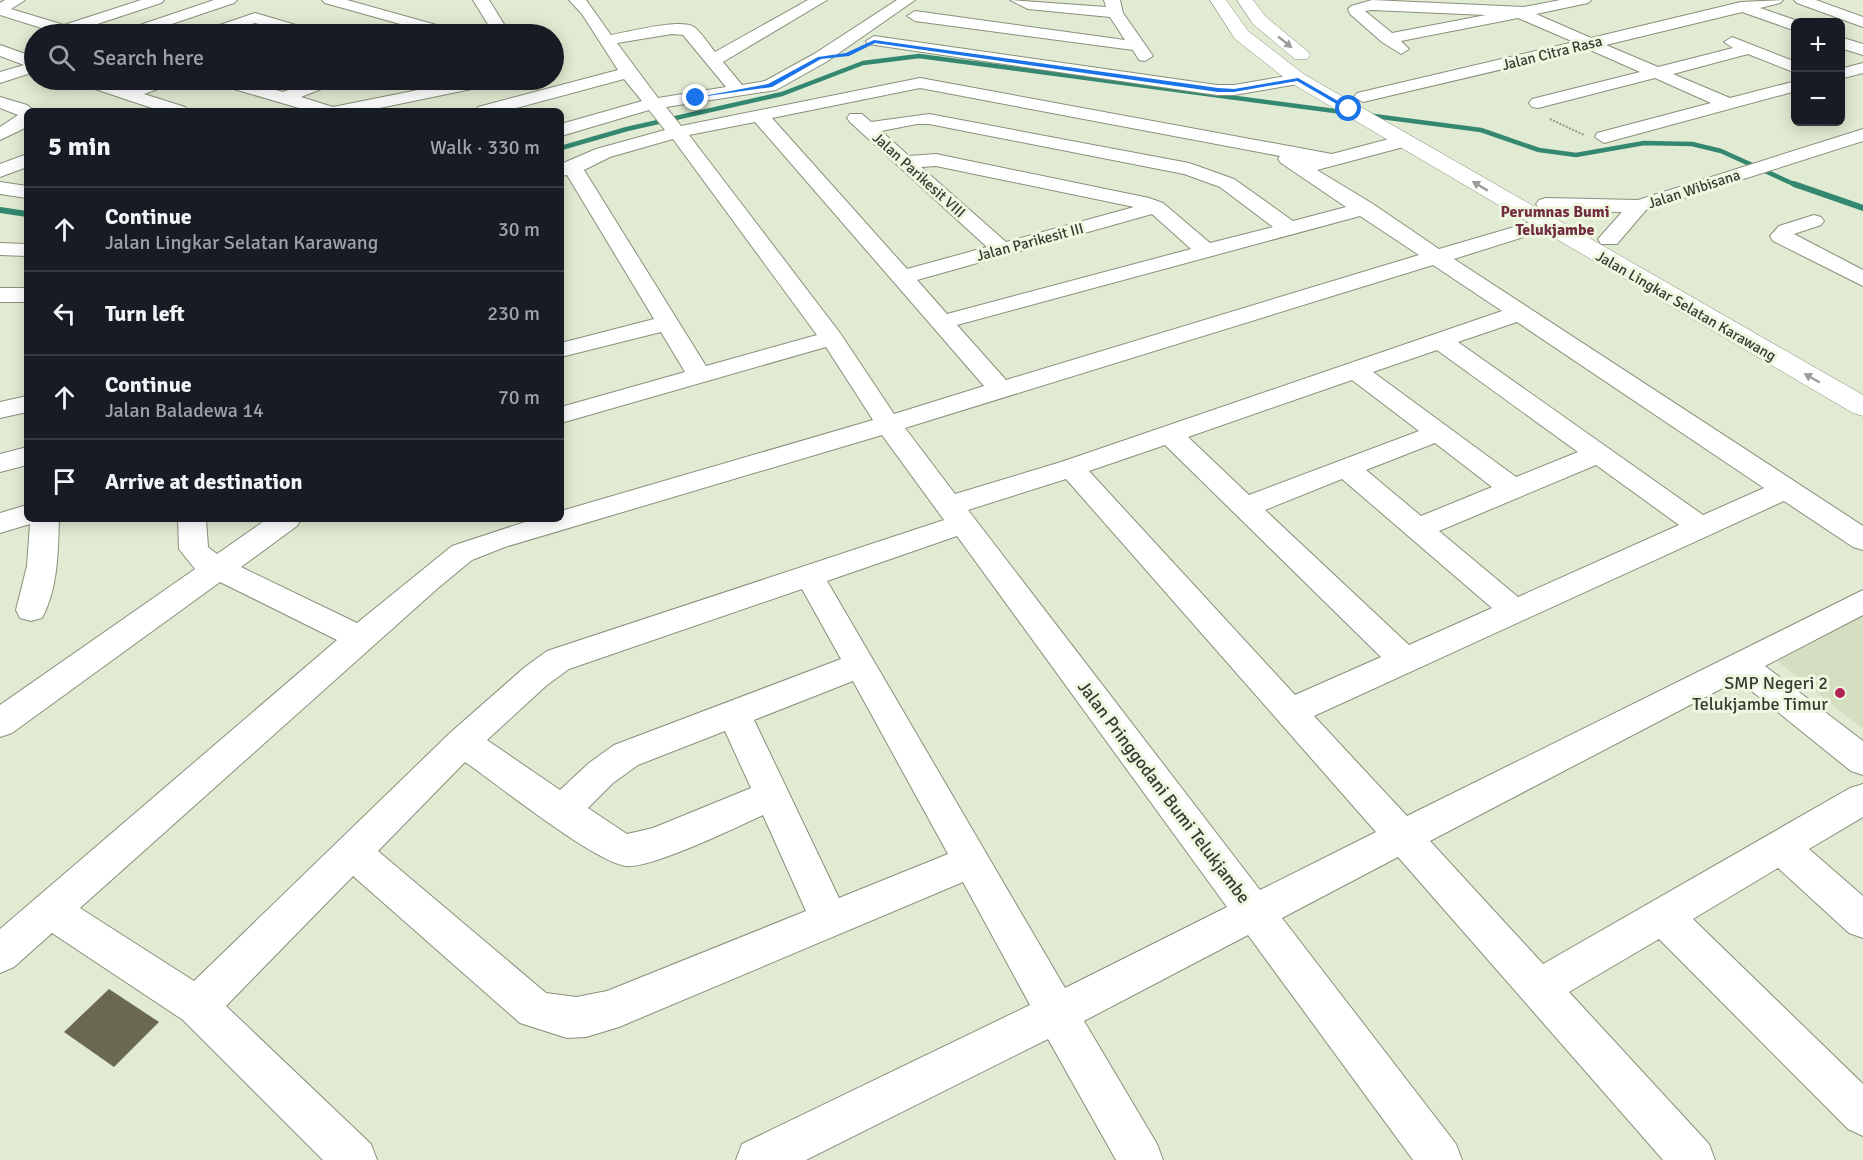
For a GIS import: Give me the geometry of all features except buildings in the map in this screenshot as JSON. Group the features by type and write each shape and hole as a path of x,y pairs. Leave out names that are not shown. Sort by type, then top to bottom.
{"main road":[{"name":"Jalan Lingkar Selatan Karawang","path":"1218,0 1234,28 1245,39 1298,79 1400,126 1863,407"},
{"path":"1245,0 1259,20 1318,67"},
{"name":"Jalan Lingkar Selatan Karawang","path":"1340,82 1359,108"},
{"name":"Jalan Lingkar Selatan Karawang","path":"1545,214 1609,239 1863,382"}],"street":[{"path":"18,0 3,6 2,11 41,24"},
{"path":"82,24 156,0"},
{"path":"158,24 229,0"},
{"path":"330,0 417,24"},
{"path":"371,11 399,0"},
{"path":"481,0 496,24"},
{"name":"Jalan Pringgodani Bumi Telukjambe","path":"578,0 608,40 628,73 832,338 888,424 955,515 1440,1160"},
{"path":"714,60 819,0"},
{"path":"700,376 567,169 603,153 665,119 738,91 770,86 820,58 938,0"},
{"path":"1018,0 1028,4 1113,7 1137,46 1169,84"},
{"path":"1583,0 1526,13 1450,27 1395,44 1358,14 1356,9 1372,5 1526,13 1590,44 1726,103"},
{"path":"1721,0 1791,25"},
{"name":"Jalan Citra Rasa","path":"1359,108 1590,44 1775,0"},
{"path":"1802,0 1862,21"},
{"path":"1426,8 1450,27"},
{"path":"31,19 62,10"},
{"path":"820,58 847,54 874,41 905,17 1137,46"},
{"path":"237,24 255,18 271,24"},
{"path":"1681,21 1791,66"},
{"path":"608,40 672,29 688,30 738,91"},
{"path":"874,41 1226,91 1298,79"},
{"path":"2,51 24,44"},
{"path":"1845,44 1863,50"},
{"path":"1538,103 1749,49"},
{"path":"2,51 24,61"},
{"path":"1845,73 1863,68"},
{"path":"0,78 24,69"},
{"path":"564,84 628,73"},
{"path":"564,130 665,119 759,115 910,84 929,83 1332,160"},
{"path":"1604,137 1791,87"},
{"path":"115,90 170,108"},
{"path":"126,94 137,90"},
{"path":"263,90 318,108"},
{"path":"285,98 304,90"},
{"path":"343,108 386,90"},
{"path":"350,108 435,90"},
{"path":"491,108 531,90"},
{"name":"Jalan Parikesit VIII","path":"836,100 1001,249"},
{"path":"1,102 24,111"},
{"path":"759,115 944,322 1000,389"},
{"path":"868,128 929,119 1189,169 1227,183 1290,229"},
{"path":"1304,167 1332,160 1400,126"},
{"name":"Jalan Wibisana","path":"1639,206 1863,135"},
{"path":"1269,148 1304,167 1436,258 1863,540"},
{"path":"905,162 936,160 1131,199 1156,207 1206,251"},
{"path":"0,171 24,161"},
{"path":"0,188 24,192"},
{"path":"564,520 1436,258 1545,214 1639,206"},
{"path":"1609,239 1639,206"},
{"name":"Jalan Parikesit III","path":"904,277 1156,207"},
{"path":"944,322 1365,208"},
{"path":"1814,220 1786,230 1781,236 1863,279"},
{"path":"0,249 24,250"},
{"path":"0,295 24,295"},
{"path":"197,1006 354,854 464,742 536,676 558,660 810,577 1071,468 1520,313"},
{"path":"564,349 668,323"},
{"path":"564,414 832,338"},
{"path":"1440,340 1701,527"},
{"path":"1355,370 1513,489"},
{"path":"0,410 24,405"},
{"path":"1244,507 1438,433"},
{"path":"1169,434 1404,660"},
{"path":"1418,528 1599,454"},
{"path":"0,463 24,457"},
{"path":"1071,468 1693,1160"},
{"path":"1346,468 1515,611"},
{"path":"1290,712 1786,489"},
{"path":"0,524 24,516"},
{"path":"30,610 42,566 45,522"},
{"path":"192,522 194,549 197,555 218,570 360,638"},
{"path":"0,723 283,522"},
{"path":"0,954 427,580 462,553 495,540 556,522"},
{"path":"810,577 973,861 1056,1014 1141,1160"},
{"path":"758,1160 1056,1014 1863,601"},
{"path":"1740,664 1863,761"},
{"path":"564,809 601,773 626,755 861,665"},
{"path":"734,713 830,921"},
{"path":"464,742 564,809 611,844 627,850 656,844 771,796"},
{"path":"1539,988 1863,799"},
{"path":"1780,847 1863,920"},
{"path":"354,854 534,1009 558,1018 578,1019 619,1007 973,861"},
{"path":"50,910 197,1006 355,1160"},
{"path":"1663,916 1863,1114"}],"path":[{"path":"1538,103 1532,106 1534,111 1585,136 1604,137"}],"shaded area":[{"name":"SMP Negeri 2 Telukjambe Timur","path":"1863,615 1863,729 1772,657"}],"waterway":[{"path":"564,147 627,129 782,94 863,63 919,56 1350,113"},
{"path":"1366,115 1481,130 1539,150 1576,155 1644,143 1692,144 1721,151 1798,186"},
{"path":"1794,184 1863,208"},
{"path":"0,210 24,214"}],"place":[{"name":"SMP Negeri 2 Telukjambe Timur","path":"1840,693"}],"district":[{"name":"Perumnas Bumi Telukjambe","path":"1555,220"}],"route":[{"path":"696,98 770,86 820,58 858,51 874,41 1021,64 1226,91 1298,79 1349,109"}]}
